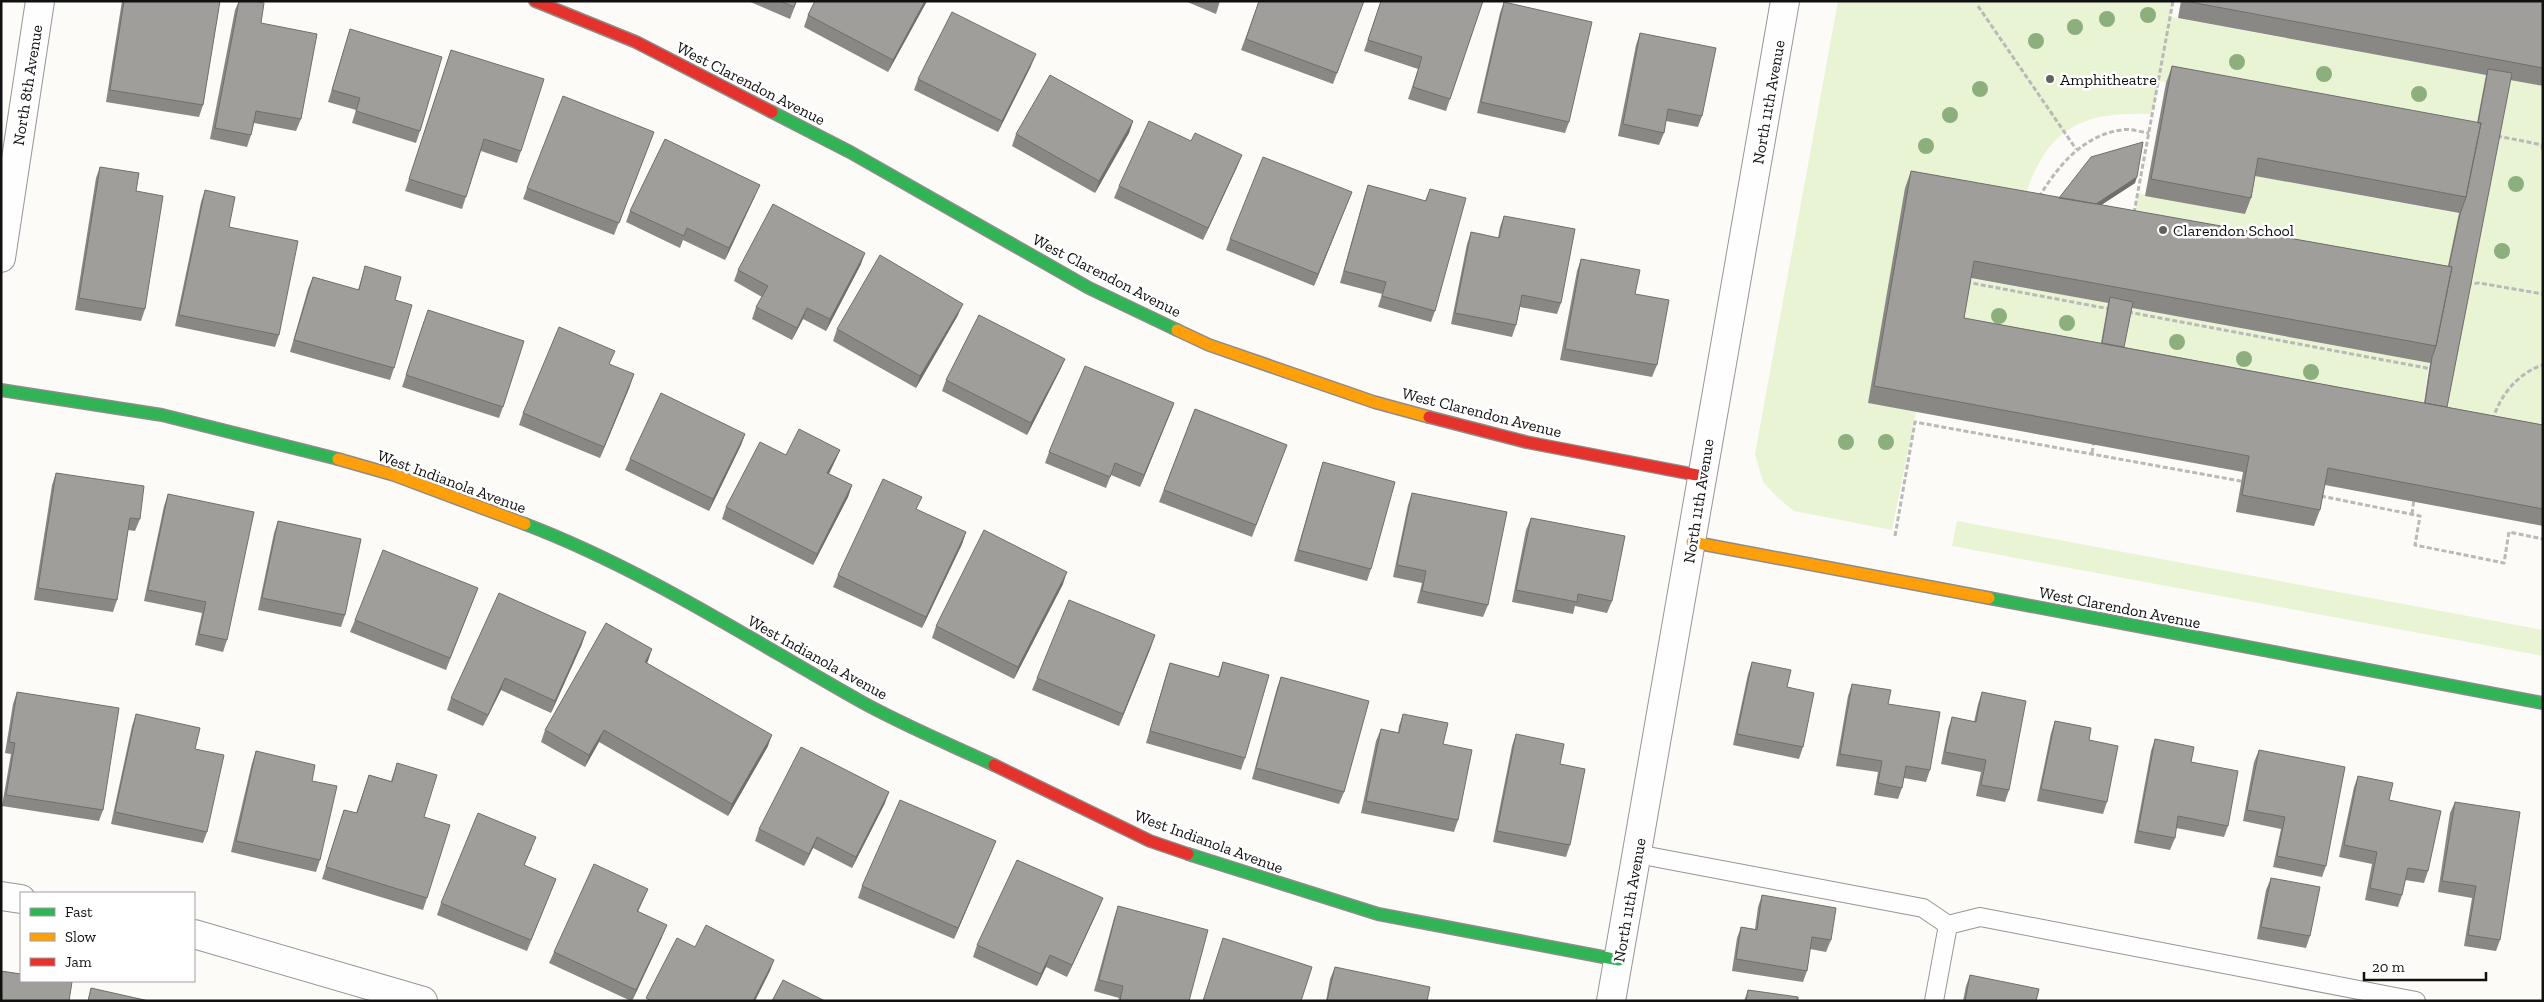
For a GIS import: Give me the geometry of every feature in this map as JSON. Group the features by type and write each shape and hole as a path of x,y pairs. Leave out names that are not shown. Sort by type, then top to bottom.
{"street":[{"name":"North 8th Avenue","path":"1,258 40,1"},
{"name":"West Clarendon Avenue","path":"535,1 636,42 850,152 1089,288 1209,345 1374,402 1526,442 1702,476"},
{"name":"North 11th Avenue","path":"1611,1001 1786,1"},
{"name":"West Indianola Avenue","path":"1,390 162,415 284,444 394,475 577,544 674,594 863,702 1150,840 1278,884 1378,914 1619,960"},
{"name":"West Clarendon Avenue","path":"1692,542 2543,703"},
{"path":"1,896 20,900"},
{"path":"195,934 422,1001"}],"lane":[{"path":"1637,854 1923,908 1948,926"},
{"path":"1948,926 1980,917 2416,1001"},
{"path":"1934,1001 1948,926"}],"path":[{"path":"2133,220 2173,1"},
{"path":"1978,6 2076,150"},
{"path":"2159,80 2168,82"},
{"path":"2036,202 2061,163 2076,150 2103,136 2122,129 2149,133"},
{"path":"2493,135 2542,145 2543,153"},
{"path":"1959,281 2117,310"},
{"path":"2464,284 2479,283 2543,294"},
{"path":"2126,312 2441,371"},
{"path":"2492,424 2512,384 2530,369 2543,365"},
{"path":"1895,536 1915,422 2247,482"},
{"path":"2092,453 2096,435"},
{"path":"2315,495 2420,516 2415,544 2504,563 2509,532 2543,538"},
{"path":"2412,514 2415,496"}],"green space":[{"path":"1838,1 2173,1 2170,17 2486,75 2475,140 2159,81 2152,114 2107,116 2088,120 2072,127 2045,152 2026,194 1868,403 1916,412 1892,530 1794,511 1763,482 1755,454"},
{"path":"2509,79 2543,86 2543,443 2443,424"},
{"path":"2252,175 2460,214 2446,283 2135,229 2137,193 2245,214"},
{"path":"1968,278 2108,303 2098,360 1958,334"},
{"path":"2131,308 2429,363 2421,421 2120,364"},
{"path":"1957,521 2543,630 2543,656 1952,546"}],"building":[{"path":"124,1 220,1 203,105 110,90"},
{"path":"239,1 264,3 261,23 317,34 301,119 256,111 251,135 215,128"},
{"path":"780,1 796,1 794,7"},
{"path":"815,1 925,1 893,60 808,15"},
{"path":"1259,1 1364,1 1337,73 1246,39"},
{"path":"1381,1 1483,1 1450,99 1413,87 1422,57 1368,40"},
{"path":"2185,1 2543,1 2543,68"},
{"path":"1504,2 1592,22 1569,122 1481,102"},
{"path":"952,12 1036,54 1002,121 918,79"},
{"path":"350,29 442,57 420,131 356,111 360,98 332,90"},
{"path":"1640,33 1716,48 1702,116 1668,109 1664,133 1623,124"},
{"path":"451,50 544,79 521,151 484,139 466,197 409,179"},
{"path":"2172,66 2481,123 2466,197 2258,158 2251,198 2151,179"},
{"path":"2488,69 2512,73 2447,407 2425,403 2432,357 2436,346 2452,267 2449,266 2460,214 2466,197 2481,123 2478,123"},
{"path":"1050,75 1133,121 1099,181 1016,134"},
{"path":"563,96 654,132 619,223 527,188"},
{"path":"1149,121 1191,141 1195,133 1242,155 1208,228 1119,186"},
{"path":"665,139 760,185 729,248 687,228 684,236 630,211"},
{"path":"2143,142 2137,177 2096,204 2059,198 2091,157"},
{"path":"1263,157 1352,192 1318,274 1230,239"},
{"path":"100,167 139,173 136,191 163,196 145,309 79,298"},
{"path":"1911,171 2452,267 2436,346 1974,261 1964,318 2543,425 2543,509 2328,468 2320,510 2242,495 2249,456 1874,386"},
{"path":"1368,185 1426,201 1430,189 1466,198 1435,311 1382,296 1386,282 1344,271"},
{"path":"205,190 235,197 229,227 298,241 279,335 179,315"},
{"path":"773,204 865,253 830,319 807,308 797,328 756,307 768,286 738,270"},
{"path":"1504,216 1575,229 1561,303 1522,295 1516,325 1455,313 1471,232 1499,238"},
{"path":"880,255 963,304 920,376 837,329"},
{"path":"1581,259 1640,270 1635,294 1669,300 1657,365 1565,349"},
{"path":"365,266 401,277 395,300 412,305 394,368 294,340 313,277 359,290"},
{"path":"2110,297 2133,302 2124,347 2102,343"},
{"path":"428,310 524,341 503,407 406,375"},
{"path":"979,315 1065,359 1031,423 946,380"},
{"path":"559,327 615,351 609,364 634,374 604,447 523,413"},
{"path":"1085,366 1174,403 1144,475 1115,463 1110,477 1049,452"},
{"path":"661,393 745,434 713,499 630,459"},
{"path":"1195,409 1287,445 1256,525 1164,490"},
{"path":"799,429 840,450 827,473 852,485 817,554 726,507 760,442 786,455"},
{"path":"1323,462 1395,482 1371,569 1298,550"},
{"path":"56,473 144,486 140,519 130,518 117,600 38,588"},
{"path":"883,479 922,497 916,509 966,532 926,617 838,575"},
{"path":"1412,493 1507,512 1488,605 1422,591 1426,571 1397,565"},
{"path":"168,494 254,512 227,640 199,634 206,602 148,590"},
{"path":"1531,518 1625,536 1612,601 1578,594 1577,602 1516,590"},
{"path":"278,521 361,539 345,615 262,598"},
{"path":"984,530 1067,572 1018,667 936,626"},
{"path":"383,550 478,588 450,658 355,620"},
{"path":"499,593 586,632 555,701 505,678 488,715 451,698"},
{"path":"1069,600 1155,635 1123,714 1037,678"},
{"path":"606,623 652,649 645,662 772,735 732,804 604,730 589,755 545,730"},
{"path":"1223,662 1269,675 1245,758 1150,731 1170,663 1219,677"},
{"path":"1752,662 1791,670 1787,687 1814,693 1803,747 1737,734"},
{"path":"1281,677 1369,701 1344,792 1256,768"},
{"path":"1852,684 1891,690 1888,704 1940,712 1930,770 1906,766 1902,788 1878,783 1882,761 1840,754"},
{"path":"17,692 119,708 103,810 6,795 15,743 9,742"},
{"path":"1982,692 2026,701 2009,790 1981,785 1986,760 1945,752 1952,717 1976,722"},
{"path":"136,714 200,728 195,749 224,755 207,832 115,812"},
{"path":"1403,714 1448,723 1443,744 1472,750 1458,820 1366,801 1381,729 1399,733"},
{"path":"2055,721 2091,728 2089,740 2118,746 2107,802 2041,789"},
{"path":"1516,734 1564,744 1560,764 1585,769 1570,845 1497,831"},
{"path":"2155,739 2194,747 2191,762 2238,771 2228,826 2178,816 2175,838 2138,831"},
{"path":"801,747 889,792 856,857 817,837 809,854 759,829"},
{"path":"2259,750 2345,767 2326,866 2277,856 2285,817 2247,810"},
{"path":"256,751 315,765 312,781 337,786 320,860 236,841"},
{"path":"397,763 437,775 424,817 450,825 427,898 326,867 344,810 357,813 369,775 392,782"},
{"path":"2358,776 2393,783 2389,800 2441,811 2428,871 2408,868 2402,895 2370,888 2377,852 2344,845"},
{"path":"900,800 996,841 958,928 862,886"},
{"path":"2455,802 2520,812 2500,940 2468,935 2476,886 2442,881"},
{"path":"478,813 536,837 524,865 556,879 531,940 441,903"},
{"path":"1017,860 1103,898 1072,965 1050,955 1041,974 977,945"},
{"path":"594,864 648,889 637,911 667,925 636,990 554,952"},
{"path":"2271,878 2320,887 2310,936 2261,927"},
{"path":"1762,895 1836,908 1831,940 1812,937 1807,971 1736,959 1741,927 1757,930"},
{"path":"1118,906 1208,930 1189,1001 1120,1001 1123,986 1099,980"},
{"path":"706,925 774,960 753,1001 651,1001 646,998 677,938 695,947"},
{"path":"1223,938 1312,967 1301,1001 1203,1001"},
{"path":"1335,967 1430,987 1427,1001 1327,1001"},
{"path":"1,971 20,974 20,982 72,982 69,1001 1,1001"},
{"path":"1970,975 2039,989 2036,1001 1965,1001"},
{"path":"783,980 825,1001 772,1001"},
{"path":"91,988 149,1001 88,1001"},
{"path":"1748,990 1798,997 1798,1001 1746,1001"}],"traffic: fast":[{"path":"772,112 850,152 1089,288 1177,330"},
{"path":"1,390 162,415 338,459"},
{"path":"525,524 569,542 654,583 876,710 994,765"},
{"path":"1989,598 2543,703"},
{"path":"1188,854 1378,914 1619,960"}],"traffic: slow":[{"path":"1177,330 1209,345 1374,402 1429,417"},
{"path":"338,459 394,475 525,524"},
{"path":"1692,542 1989,598"}],"traffic: jam":[{"path":"535,1 636,42 772,112"},
{"path":"1429,417 1526,442 1702,476"},
{"path":"994,765 1150,841 1188,854"}],"place":[{"name":"Amphitheatre","path":"2050,79"},
{"name":"Clarendon School","path":"2163,230"}]}
